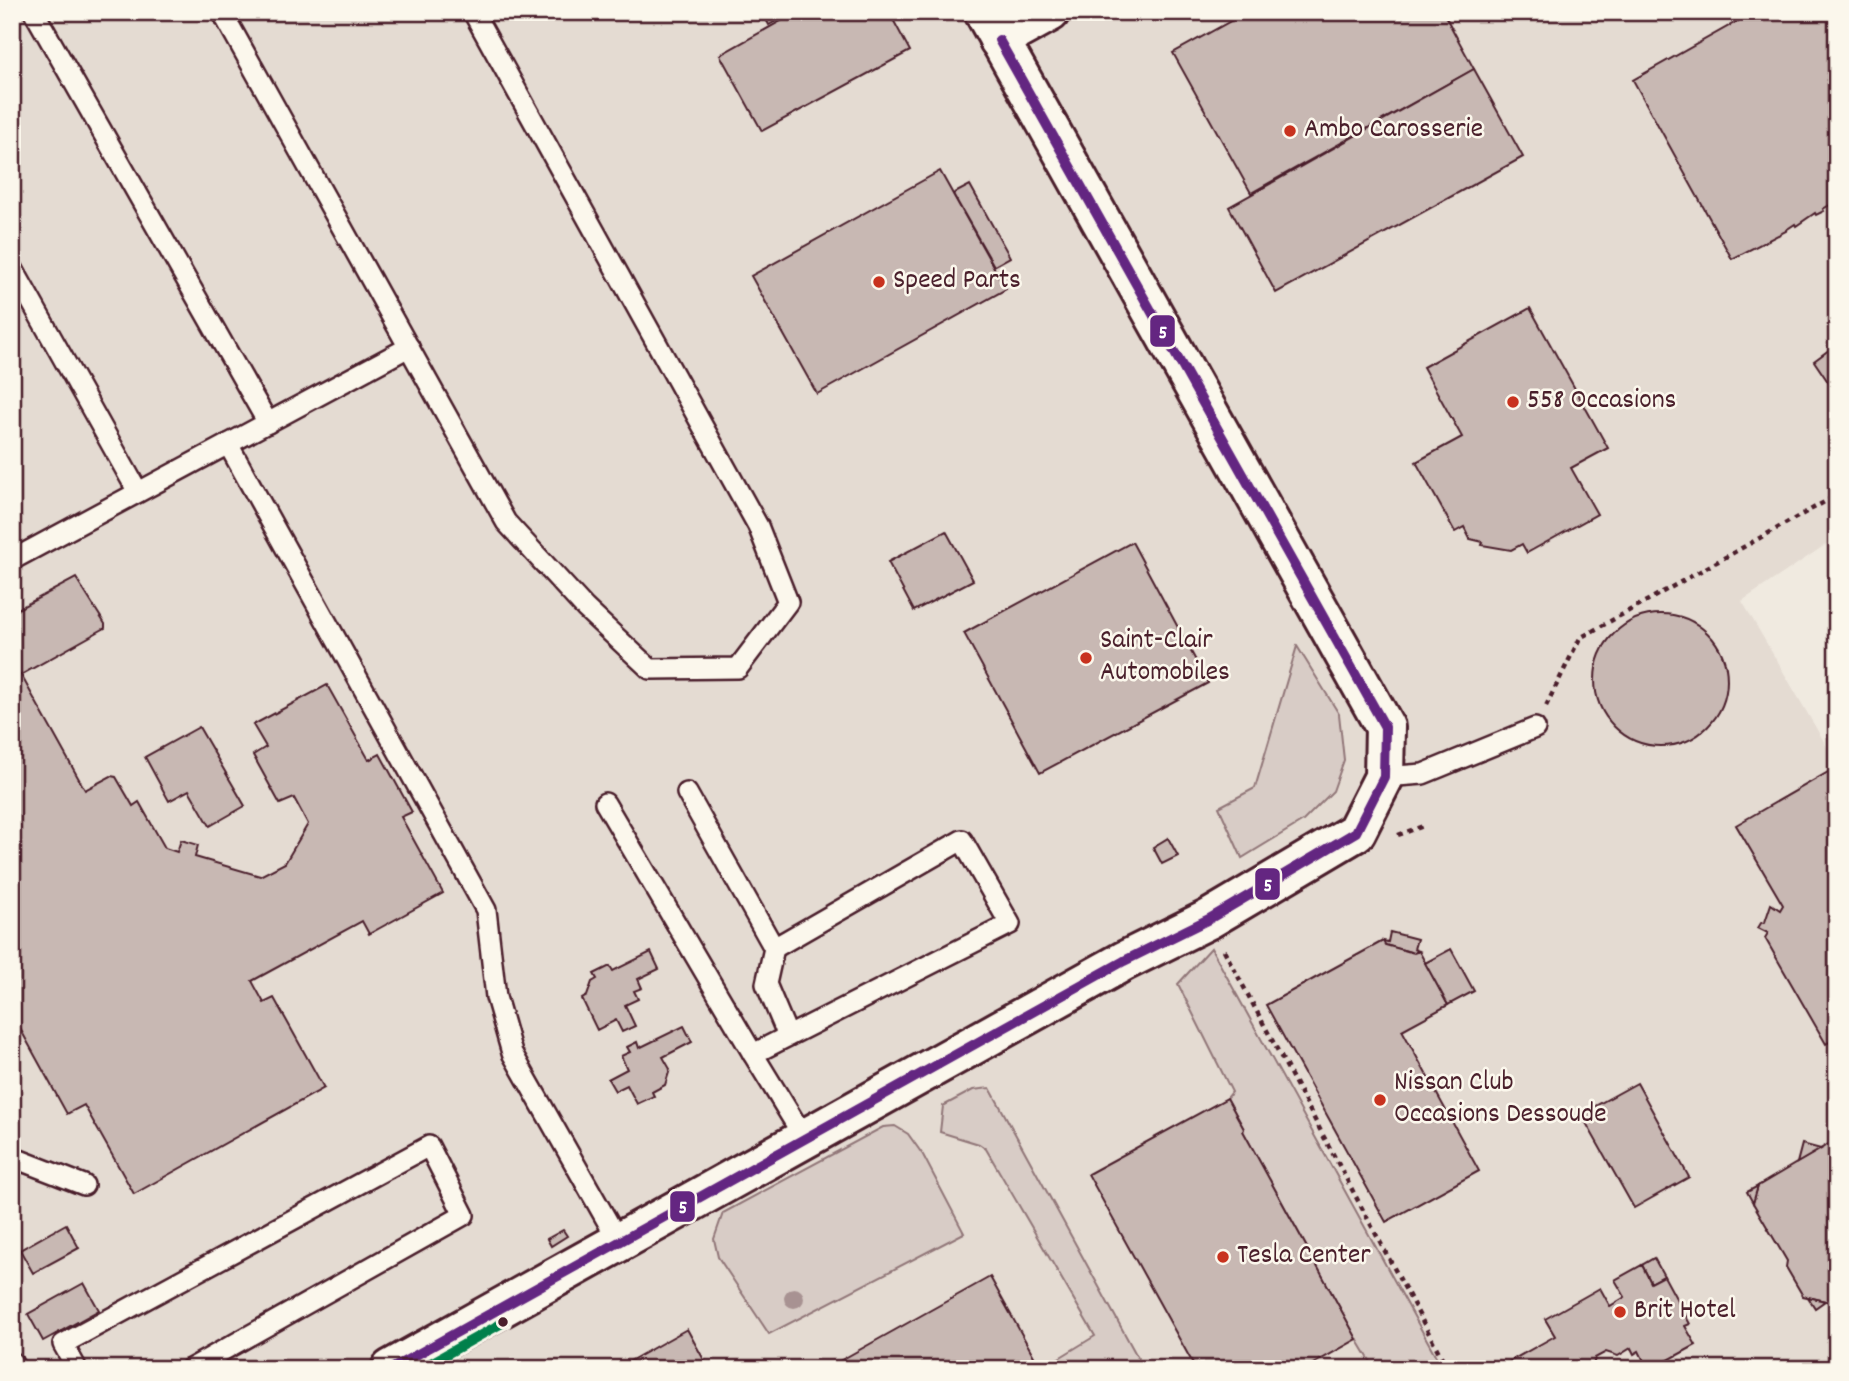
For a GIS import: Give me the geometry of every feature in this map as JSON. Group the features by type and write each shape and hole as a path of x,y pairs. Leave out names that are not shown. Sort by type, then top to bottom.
{"street":[{"path":"391,1369 1124,961 1209,919 1356,832 1384,777 1385,727 991,26 1050,12"}],"lane":[{"path":"34,12 268,423"},
{"path":"222,12 506,522 585,608 650,669 738,668 789,602 758,526 473,12"},
{"path":"12,267 138,492"},
{"path":"12,560 409,347"},
{"path":"228,444 486,910 496,997 512,1053 618,1242"},
{"path":"1384,777 1423,774 1535,728"},
{"path":"687,793 774,948 766,984 788,1036"},
{"path":"605,803 805,1139"},
{"path":"753,1054 1010,923 962,841 774,948"},
{"path":"77,1369 63,1344 429,1146 464,1216 190,1369"},
{"path":"12,1157 84,1185"},
{"path":"12,1362 16,1369"}],"path":[{"path":"1535,728 1580,638 1837,495"},
{"path":"1222,946 1448,1369"}],"shaded area":[{"path":"12,12 1837,12 1837,537 1742,601 1837,764 1837,1369 12,1369"},
{"path":"1297,646 1339,714 1344,760 1333,791 1303,821 1242,858 1219,807 1255,788"},
{"path":"1211,948 1443,1369 1375,1369 1357,1339 1243,1131 1227,1098 1232,1092 1178,984"},
{"path":"990,1088 1144,1369 1041,1369 1095,1336 986,1149 979,1144 940,1132 943,1106 973,1090"},
{"path":"895,1126 908,1134 923,1155 964,1233 769,1334 718,1257 714,1239 723,1213 883,1127"}],"building":[{"path":"762,12 792,12 769,25"},
{"path":"797,12 889,12 910,51 762,131 720,55"},
{"name":"Ambo Carosserie","path":"1247,12 1443,12 1474,69 1251,193 1173,53"},
{"path":"1754,12 1837,12 1837,201 1823,209 1824,211 1816,215 1815,213 1796,226 1795,224 1732,259 1633,80"},
{"path":"1474,69 1523,157 1276,293 1229,207"},
{"name":"Speed Parts","path":"940,171 1006,289 817,394 751,276"},
{"path":"970,185 1010,257 994,266 953,194"},
{"name":"558 Occasions","path":"1530,308 1608,448 1571,468 1597,514 1527,553 1522,544 1511,550 1482,545 1483,542 1470,539 1464,527 1455,532 1416,462 1462,437 1423,367"},
{"path":"1837,344 1837,395 1814,361"},
{"path":"946,531 973,580 914,611 888,562"},
{"name":"Saint-Clair Automobiles","path":"1132,542 1208,683 1040,773 964,633"},
{"path":"76,578 105,628 21,675 85,790 111,776 116,777 133,806 139,802 165,848 177,852 181,840 198,845 195,857 260,876 285,863 308,824 294,798 280,804 253,755 266,747 253,725 327,685 369,760 380,754 412,812 401,817 443,893 369,934 362,921 252,981 264,1003 274,998 324,1088 134,1194 84,1105 67,1114 12,1014 12,612"},
{"path":"1661,614 1686,619 1708,633 1722,655 1727,680 1722,705 1708,727 1686,741 1661,746 1636,741 1614,727 1600,705 1595,680 1600,655 1614,633 1636,619"},
{"path":"199,727 245,806 210,826 189,790 169,801 145,757"},
{"path":"1837,767 1837,1038 1826,1044 1765,938 1768,933 1758,928 1765,922 1771,904 1780,910 1783,905 1736,825"},
{"path":"1168,838 1178,856 1162,864 1153,847"},
{"path":"1390,932 1417,939 1414,949 1419,951 1414,953 1385,945 1383,941 1388,942"},
{"name":"Nissan Club Occasions Dessoude","path":"1383,941 1385,945 1414,953 1419,951 1448,1005 1402,1030 1479,1171 1386,1222 1266,1005"},
{"path":"1451,949 1474,991 1448,1005 1425,963"},
{"path":"651,952 659,969 638,979 642,988 634,991 638,999 625,1005 635,1026 622,1032 616,1020 597,1030 582,999 587,996 592,982 597,979 594,974 610,966 613,971"},
{"path":"684,1026 692,1042 663,1057 670,1069 665,1085 652,1092 654,1096 637,1104 627,1085 615,1091 608,1079 627,1069 621,1056 630,1052 627,1047 637,1042 639,1048"},
{"path":"1637,1083 1689,1177 1634,1208 1581,1114"},
{"name":"Tesla Center","path":"1227,1098 1357,1339 1304,1369 1196,1369 1088,1174"},
{"path":"1837,1139 1837,1299 1830,1302 1803,1296 1786,1267 1787,1261 1753,1203 1758,1186"},
{"path":"1802,1144 1821,1149 1797,1163"},
{"path":"1758,1186 1753,1203 1747,1192"},
{"path":"66,1224 79,1248 33,1273 20,1250"},
{"path":"563,1230 567,1236 551,1246 547,1239"},
{"path":"1654,1258 1664,1276 1651,1283 1642,1265"},
{"name":"Brit Hotel","path":"1642,1265 1651,1283 1664,1276 1690,1324 1685,1326 1696,1345 1652,1369 1648,1369 1639,1351 1634,1354 1631,1348 1618,1356 1606,1352 1595,1358 1592,1369 1496,1369 1555,1336 1545,1319 1600,1288 1610,1306 1625,1297 1615,1280"},
{"path":"990,1277 1041,1369 827,1369 827,1368"},
{"path":"84,1283 99,1310 43,1341 28,1314"},
{"path":"1808,1297 1825,1301 1815,1308"},
{"path":"687,1329 709,1369 616,1369"}],"transit line":[{"name":"5","path":"391,1369 1124,961 1209,919 1356,832 1384,777 1385,727 999,40"},
{"path":"420,1369 504,1322"}],"place":[{"name":"Ambo Carosserie","path":"1290,131"},
{"name":"Speed Parts","path":"879,282"},
{"name":"558 Occasions","path":"1513,402"},
{"name":"Saint-Clair Automobiles","path":"1086,658"},
{"name":"Nissan Club Occasions Dessoude","path":"1380,1100"},
{"name":"Tesla Center","path":"1223,1257"},
{"name":"Brit Hotel","path":"1620,1312"}]}
